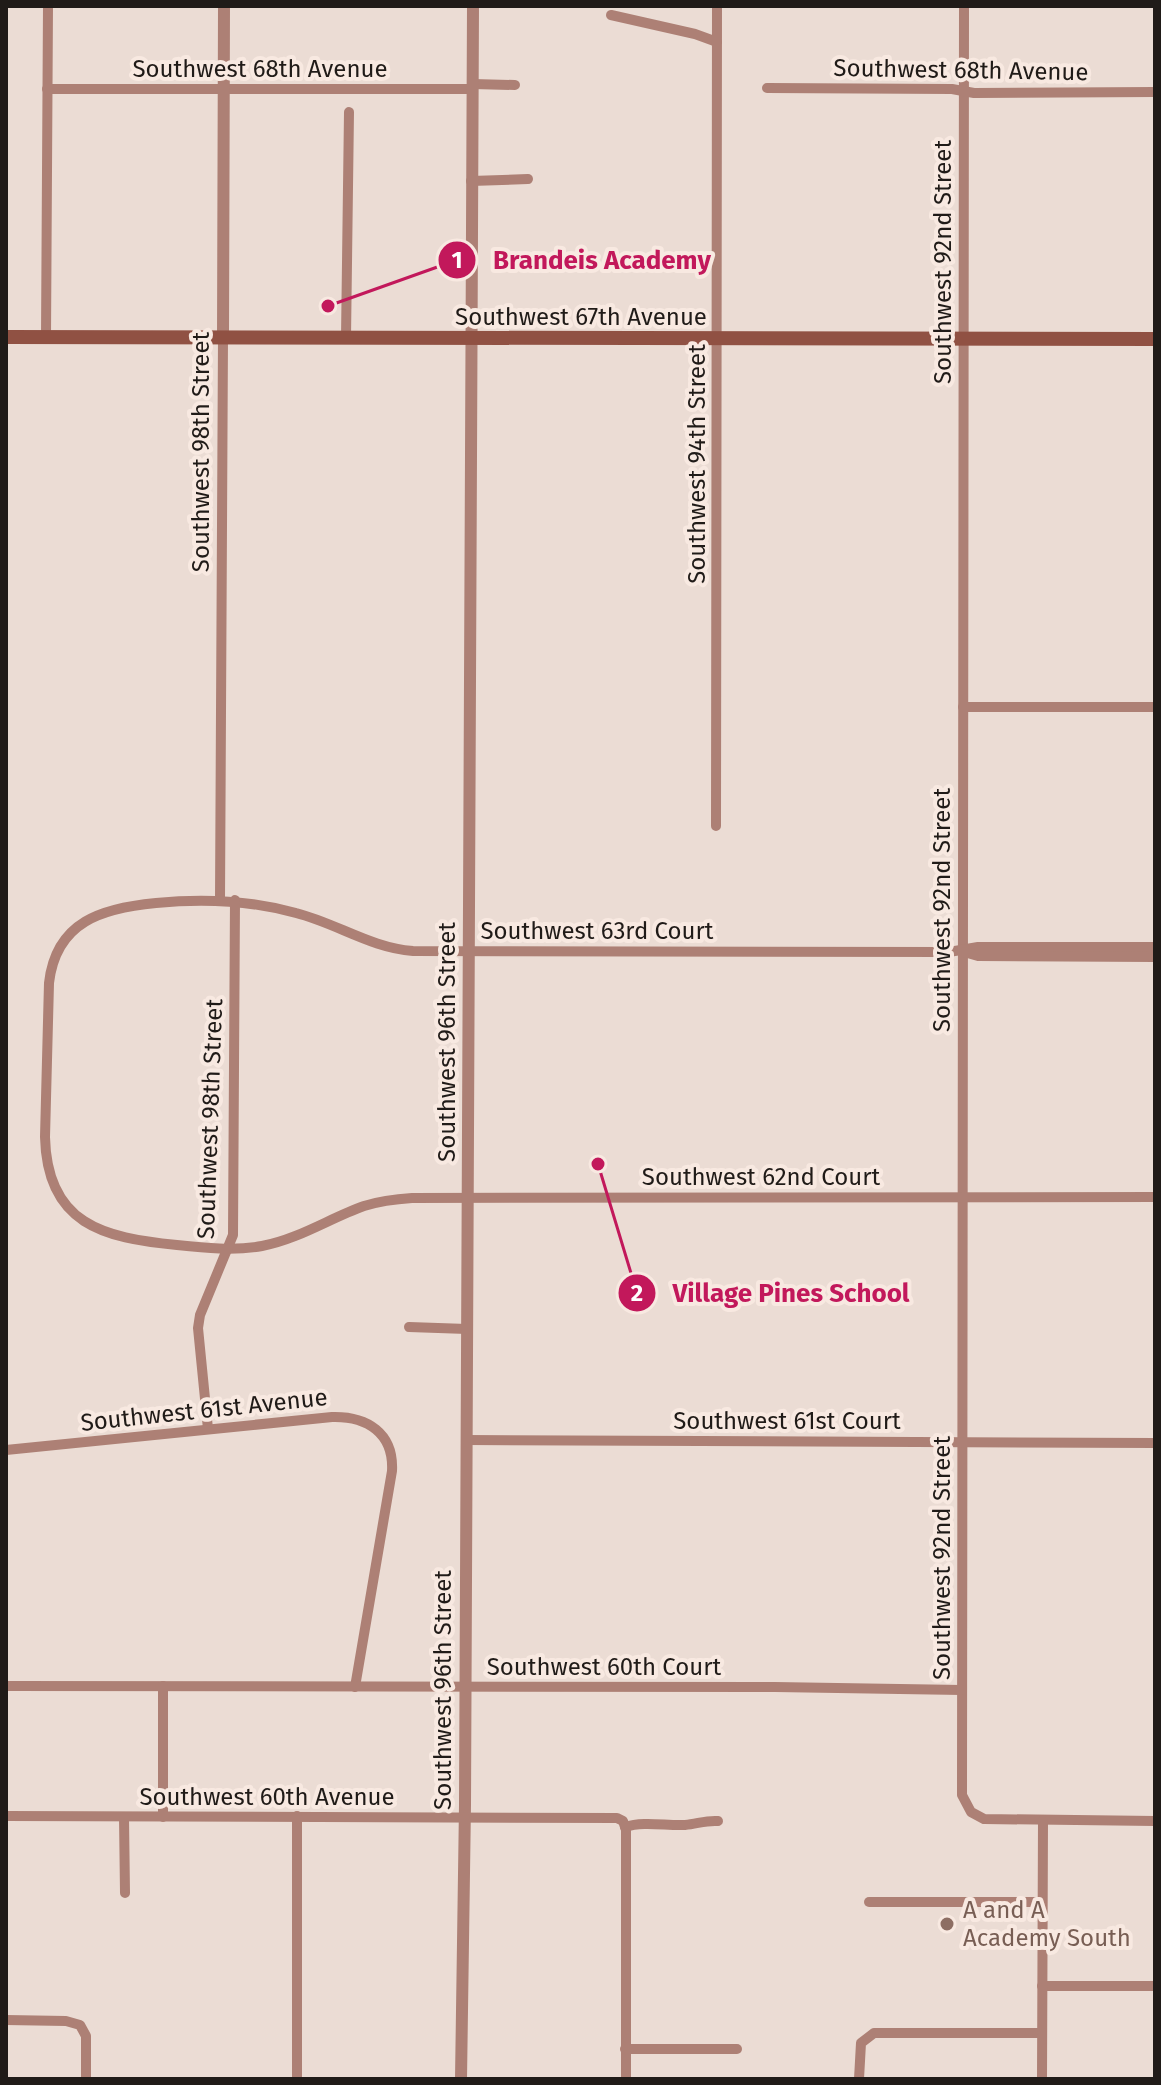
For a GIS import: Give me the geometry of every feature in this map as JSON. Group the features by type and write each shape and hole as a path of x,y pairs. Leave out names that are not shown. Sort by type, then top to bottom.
{"main road":[{"name":"Southwest 67th Avenue","path":"6,337 1155,339"}],"street":[{"path":"46,338 48,6"},
{"name":"Southwest 98th Street","path":"220,899 224,6"},
{"name":"Southwest 96th Street","path":"461,2079 465,1817 473,6"},
{"name":"Southwest 94th Street","path":"716,826 717,6"},
{"name":"Southwest 92nd Street","path":"964,6 962,1795 971,1812 984,1819 1043,1820"},
{"path":"611,15 717,38"},
{"name":"Southwest 68th Avenue","path":"47,89 213,91 515,85"},
{"name":"Southwest 68th Avenue","path":"767,88 1155,92"},
{"path":"346,338 349,112"},
{"path":"471,181 528,179"},
{"path":"963,707 1155,707"},
{"name":"Southwest 98th Street","path":"208,1429 198,1321 233,1235 235,900"},
{"name":"Southwest 63rd Court","path":"57,1194 46,1160 45,1127 51,968 62,944 83,923 105,911 156,903 235,900 307,916 395,949 962,951 978,947 1155,957"},
{"name":"Southwest 63rd Court","path":"1064,952 1155,947"},
{"name":"Southwest 62nd Court","path":"57,1194 77,1217 115,1237 230,1248 260,1246 288,1239 372,1204 412,1198 1155,1197"},
{"path":"409,1327 467,1329"},
{"name":"Southwest 61st Avenue","path":"6,1450 349,1417 370,1425 387,1441 392,1455 392,1471 355,1687"},
{"name":"Southwest 61st Court","path":"467,1440 1155,1443"},
{"name":"Southwest 60th Court","path":"6,1686 962,1690"},
{"path":"163,1686 163,1817"},
{"name":"Southwest 60th Avenue","path":"6,1816 615,1817 624,1824 687,1825 718,1821"},
{"path":"297,1816 297,2079"},
{"path":"124,1817 125,1893"},
{"path":"1042,2079 1043,1820 1155,1821"},
{"path":"624,1824 626,2079"},
{"path":"869,1902 1042,1902"},
{"path":"1042,1986 1155,1986"},
{"path":"6,2020 80,2025 86,2036 86,2079"},
{"path":"859,2079 859,2057 864,2038 874,2033 1041,2033"},
{"path":"625,2049 737,2049"}],"place":[{"name":"Brandeis Academy","path":"328,306"},
{"name":"Village Pines School","path":"598,1164"},
{"name":"A and A Academy South","path":"947,1924"}]}
